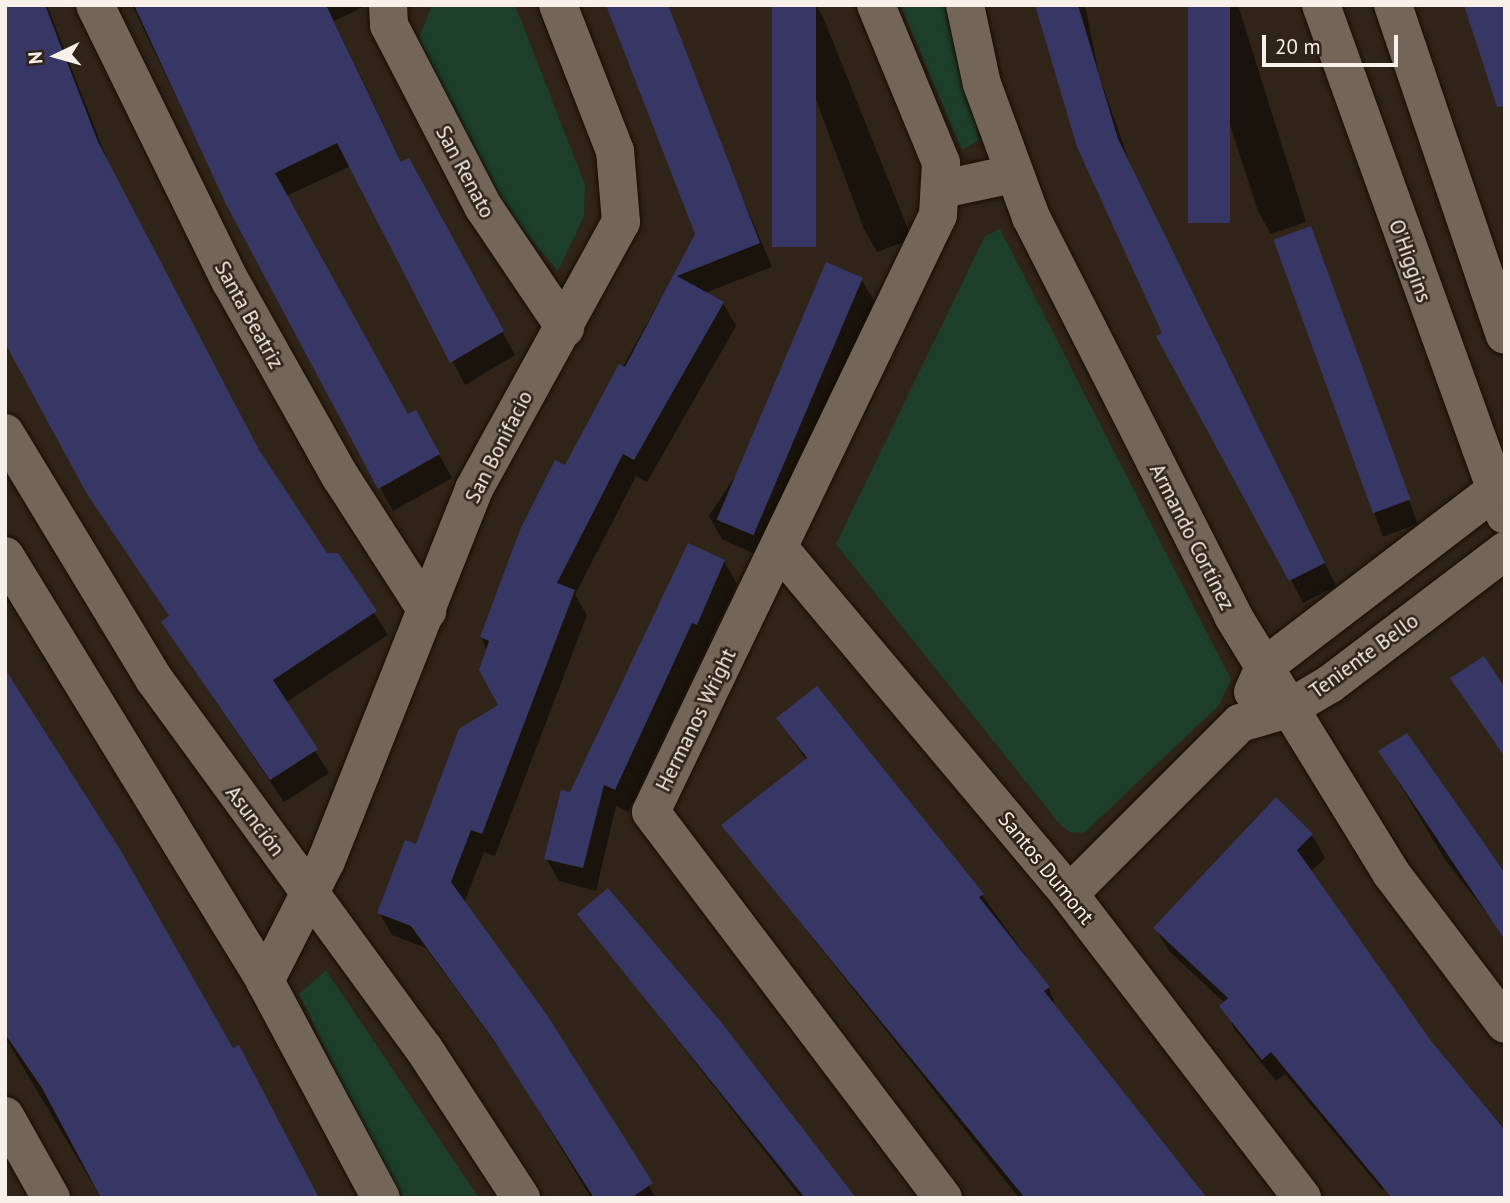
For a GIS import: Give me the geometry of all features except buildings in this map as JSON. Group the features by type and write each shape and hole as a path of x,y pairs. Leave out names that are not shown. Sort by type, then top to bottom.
{"street":[{"name":"Santa Beatriz","path":"96,5 231,282 340,476 428,611"},
{"name":"San Renato","path":"388,5 389,25 484,208 565,328"},
{"name":"San Bonifacio","path":"264,981 311,894 428,611 474,489 615,241 623,201 615,151 558,5"},
{"path":"876,5 941,163 943,189 1013,174"},
{"name":"Armando Cortínez","path":"965,5 1013,174 1155,467 1264,667 1391,873 1505,1024"},
{"name":"O'Higgins","path":"1321,5 1501,496"},
{"path":"1393,5 1505,335"},
{"name":"Hermanos Wright","path":"943,189 938,215 651,812 943,1198"},
{"name":"Asunción","path":"5,433 154,679 424,1049 521,1198"},
{"path":"1240,723 1264,667 1501,496"},
{"name":"Santos Dumont","path":"779,548 1069,894 1301,1198"},
{"name":"Teniente Bello","path":"1069,894 1240,723 1289,709 1505,551"},
{"path":"5,556 264,981 381,1198"},
{"path":"5,1116 17,1160 51,1198"}],"green space":[{"path":"432,5 515,5 585,185 584,216 558,271 504,208 418,40"},
{"path":"900,5 947,5 979,140 962,150"},
{"path":"1000,229 1231,680 1218,706 1084,833 1069,832 1058,822 836,544 985,236"},
{"path":"326,970 479,1198 397,1198 299,994"}]}
